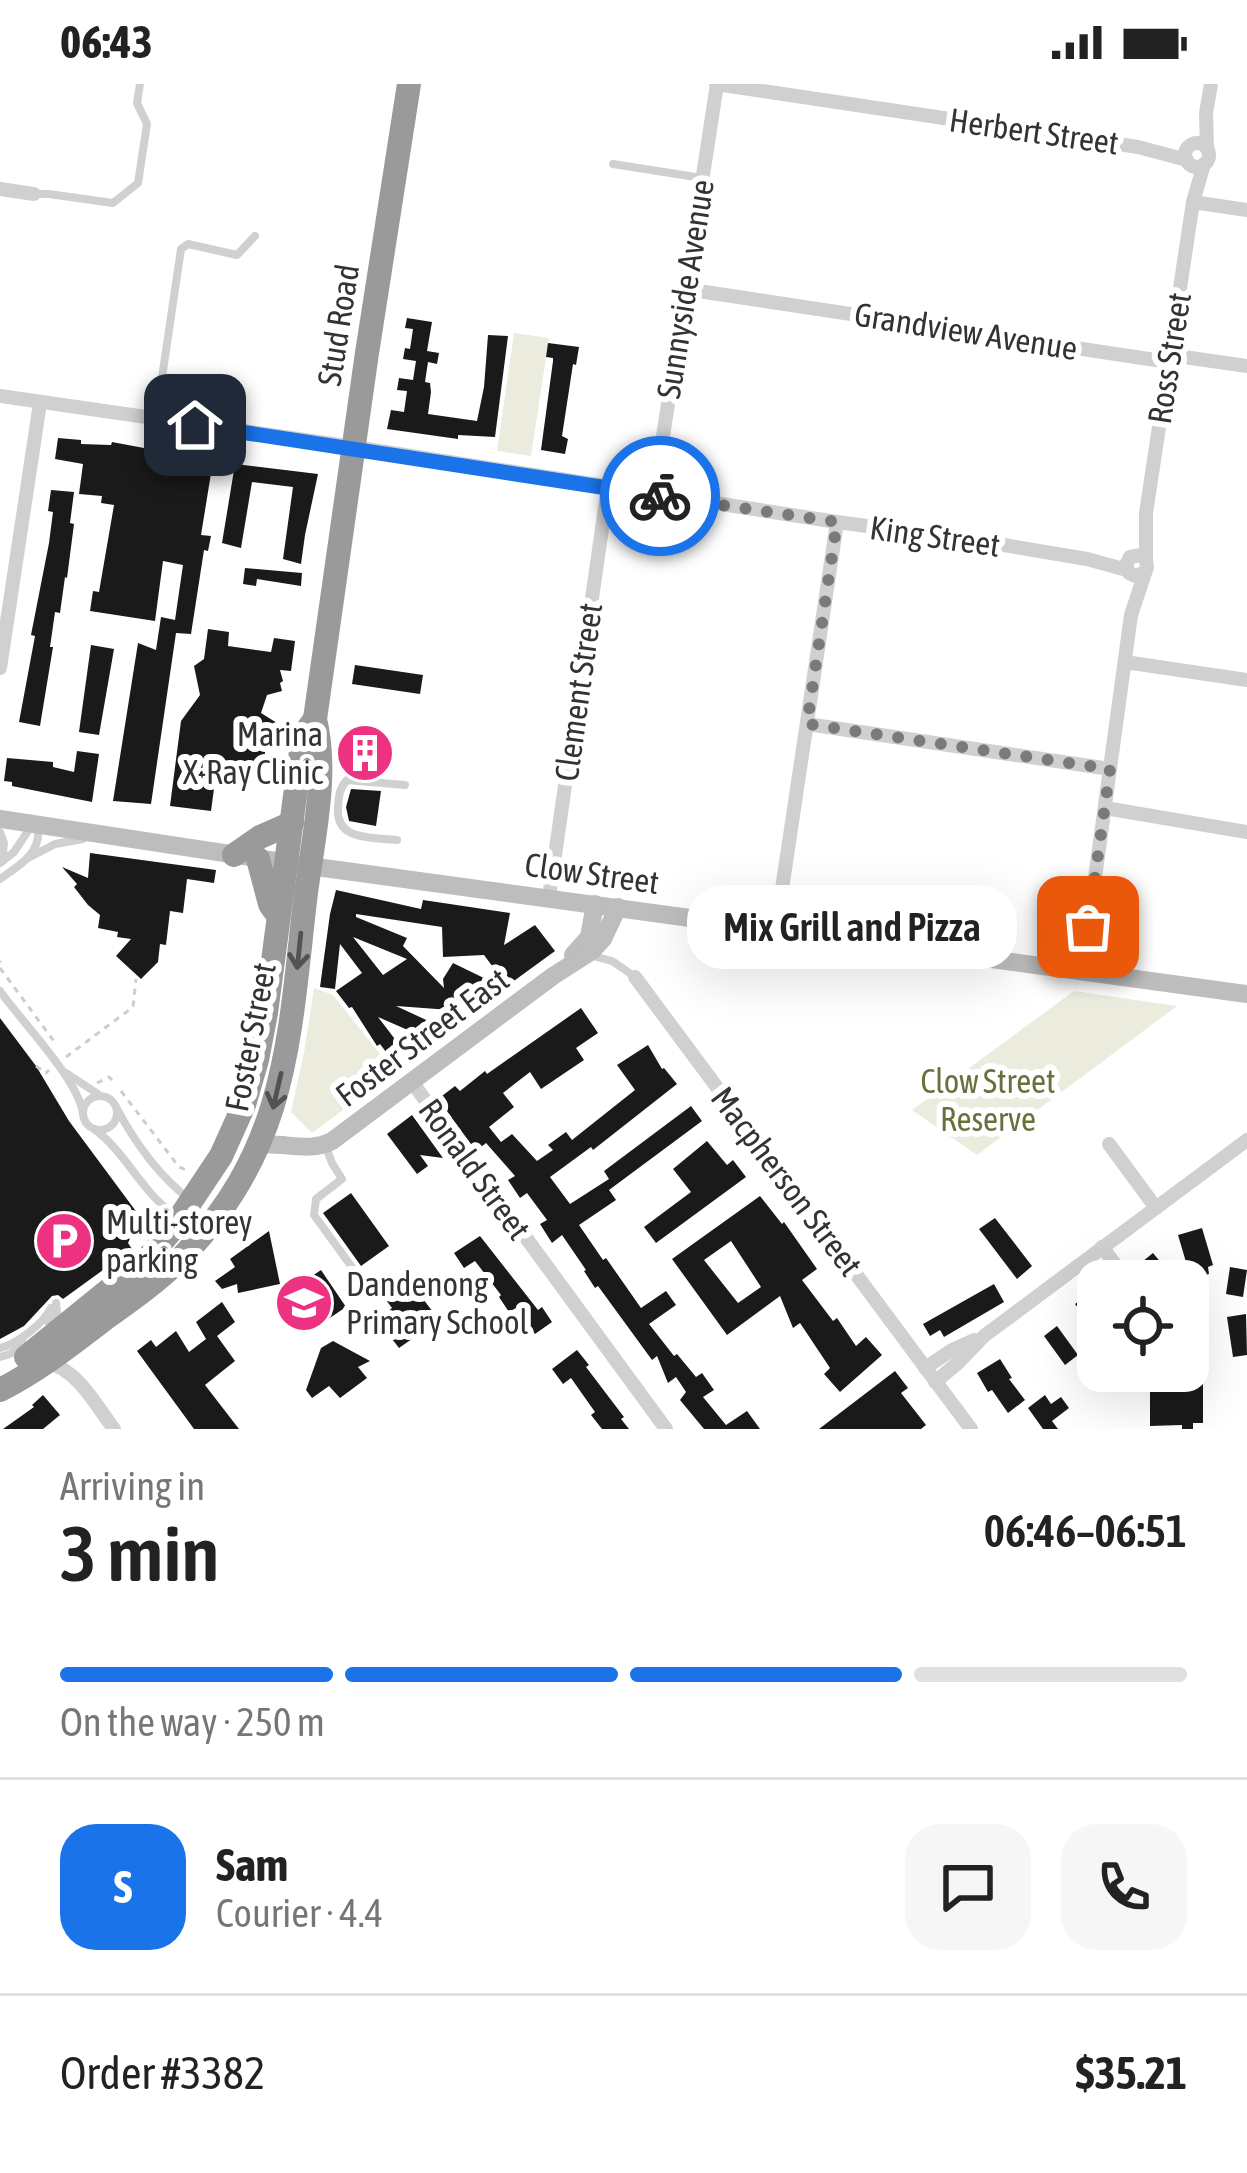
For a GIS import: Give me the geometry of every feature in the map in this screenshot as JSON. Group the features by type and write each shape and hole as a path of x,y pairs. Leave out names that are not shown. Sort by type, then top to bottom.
{"highway":[{"name":"Stud Road","path":"297,865 321,744 315,719 409,84"},
{"name":"Stud Road","path":"297,865 292,823 301,751 315,719"},
{"path":"279,917 246,857 260,837 292,823"},
{"name":"Foster Street","path":"0,1387 10,1370 147,1259 178,1208 221,1156 244,1105 266,1013 279,917 297,865"},
{"name":"Foster Street","path":"0,1387 23,1379 159,1278 229,1203 274,1108 289,1036 297,865"},
{"path":"178,1208 209,1227"}],"main road":[{"name":"Clow Street","path":"0,819 297,865 1247,994"},
{"name":"Foster Street East","path":"553,976 588,939 595,904"},
{"name":"Foster Street East","path":"325,1145 587,955 603,939 618,907"},
{"path":"260,1145 325,1145"}],"street":[{"name":"Herbert Street","path":"716,84 1194,154"},
{"name":"Sunnyside Avenue","path":"654,495 716,84"},
{"name":"Ross Street","path":"1082,974 1134,564 1146,513 1193,202 1194,154 1211,84"},
{"path":"0,189 34,194"},
{"path":"1193,202 1247,210"},
{"name":"Grandview Avenue","path":"685,289 1162,361 1177,356 1247,366"},
{"name":"King Street","path":"0,396 1134,564"},
{"path":"0,668 40,403"},
{"name":"Clement Street","path":"549,897 608,487"},
{"path":"776,929 837,522"},
{"path":"1125,662 1247,680"},
{"path":"807,724 1110,769"},
{"path":"1105,808 1247,832"},
{"name":"Macpherson Street","path":"635,977 970,1429"},
{"name":"Ronald Street","path":"412,1082 666,1429"},
{"path":"935,1382 984,1336 1247,1140"},
{"path":"1109,1144 1156,1208"},
{"path":"1102,1247 1112,1260"},
{"path":"926,1368 984,1336"},
{"path":"69,1346 76,1378"},
{"path":"47,1362 76,1378 114,1429"}],"lane":[{"path":"34,194 113,203 138,183 147,124 137,103 140,84"},
{"path":"613,164 702,178"},
{"path":"156,419 181,249 188,244 237,255 255,236"},
{"path":"397,840 350,834 340,827 340,786 347,780 404,785"},
{"path":"28,859 38,843 36,825"},
{"path":"1,863 36,825"},
{"path":"0,832 1,863"},
{"path":"0,879 61,843 114,836"},
{"name":"Macpherson Street","path":"587,955 612,961 635,977"},
{"path":"0,991 81,1101 86,1123 178,1208"},
{"path":"58,1066 116,1107 165,1178 178,1208"},
{"path":"83,1114 88,1102 103,1096"},
{"path":"94,1129 112,1125 116,1107"},
{"path":"325,1145 342,1179 316,1199 314,1215 370,1292"},
{"path":"0,1348 11,1345 53,1306 57,1312 53,1320 0,1357"}],"path":[{"path":"0,964 74,1067"},
{"path":"36,1066 46,1073 58,1066 134,1007 136,979"},
{"path":"91,1082 112,1080"},
{"path":"122,1090 179,1167 196,1170"}],"green space":[{"path":"514,333 549,338 531,456 497,451"},
{"path":"314,988 333,995 394,1072 312,1133 291,1112"},
{"name":"Clow Street Reserve","path":"1074,991 1177,1006 977,1155 912,1110"}],"building":[{"path":"407,318 432,322 427,351 439,353 437,364 428,362 428,414 477,421 488,335 508,336 495,437 458,435 458,439 387,429 391,410 404,412 407,391 397,390 399,378 413,380 416,361 403,359 413,329 405,328"},
{"path":"548,343 579,347 562,436 568,439 565,454 541,450 553,361 546,357"},
{"path":"58,438 81,440 81,444 112,442 213,461 201,535 211,536 208,551 204,550 191,634 176,633 151,804 113,801 138,643 156,650 161,617 175,620 183,565 163,561 155,621 90,611 93,591 99,592 114,505 101,503 102,496 79,494 83,464 55,459"},
{"path":"235,464 318,474 301,564 283,559 293,487 252,482 241,548 222,543"},
{"path":"51,490 74,492 70,523 74,524 60,613 55,612 40,726 19,722 49,543"},
{"path":"245,568 302,573 301,586 257,579 256,586 243,584"},
{"path":"208,629 229,632 228,646 271,652 274,638 295,641 291,671 280,670 282,691 267,695 261,713 277,723 267,739 261,780 216,774 211,811 170,806 181,721 200,695 194,666 204,659"},
{"path":"91,645 114,649 99,735 79,732"},
{"path":"355,665 423,675 420,694 352,684"},
{"name":"Marina X-Ray Clinic","path":"341,738 391,744 388,769 338,763"},
{"path":"77,751 99,754 92,802 4,781 7,758 53,762 53,767 74,772"},
{"path":"351,789 381,791 376,826 349,821 346,807"},
{"path":"90,853 216,870 214,883 187,879 183,913 170,911 166,945 160,944 158,962 141,979 116,956 131,939 98,928 100,915 62,867 88,878"},
{"path":"336,890 421,909 423,900 510,913 504,945 535,925 555,951 507,986 484,955 443,957 442,927 356,914 407,938 403,946 444,988 443,979 453,963 490,981 480,998 463,990 464,1011 396,1006 435,1024 426,1038 378,1017 404,1051 392,1060 336,991 362,973 340,944 335,989 320,987","holes":["353,937 407,959 383,975"]},
{"path":"1108,915 1132,919 1128,947 1103,942"},
{"path":"581,1008 598,1033 576,1048 584,1060 541,1089 530,1072 503,1093 514,1107 489,1127 501,1142 512,1134 537,1161 553,1150 548,1145 566,1132 572,1140 635,1090 617,1065 648,1045 677,1084 593,1150 591,1147 550,1177 570,1204 609,1179 604,1171 691,1106 702,1121 609,1190 616,1200 579,1225 641,1308 666,1291 676,1305 649,1324 696,1377 702,1373 714,1390 703,1397 726,1425 747,1411 760,1429 704,1429 680,1400 686,1392 676,1377 668,1383 657,1356 652,1360 595,1288 562,1235 552,1243 540,1224 547,1220 527,1193 520,1198 508,1180 515,1176 486,1143 476,1151 438,1099 455,1086 460,1091 485,1071 487,1074"},
{"name":"Multi-storey parking","path":"0,1018 138,1214 130,1222 132,1249 63,1299 52,1296 24,1326 0,1339"},
{"path":"412,1115 443,1158 420,1155 428,1166 417,1174 387,1134"},
{"path":"707,1141 727,1165 733,1160 746,1177 656,1243 644,1227 691,1192 673,1169"},
{"path":"351,1193 389,1246 361,1266 323,1213"},
{"path":"760,1196 817,1269 802,1280 833,1321 837,1318 856,1346 866,1337 882,1355 840,1392 824,1374 830,1368 800,1323 793,1328 780,1296 727,1335 672,1259","holes":["731,1241 761,1287 738,1303 704,1260"]},
{"path":"995,1218 1032,1266 1017,1279 979,1229"},
{"path":"1202,1228 1213,1265 1209,1267 1209,1260 1185,1260 1178,1235"},
{"path":"269,1231 280,1284 238,1293 237,1284 222,1289 215,1281 235,1267 230,1259"},
{"path":"480,1236 552,1322 535,1334 516,1308 509,1312 475,1261 464,1268 454,1253"},
{"path":"1230,1267 1247,1270 1243,1297 1226,1294"},
{"path":"321,1270 346,1307 315,1328 290,1291"},
{"path":"411,1283 439,1320 399,1348 389,1335 398,1328 386,1313 392,1308 386,1300"},
{"path":"994,1284 1004,1302 944,1337 940,1330 930,1336 923,1324"},
{"path":"222,1302 235,1322 217,1336 235,1361 205,1385 239,1429 194,1429 137,1351 151,1340 156,1347 176,1331 189,1352 206,1339 196,1322"},
{"path":"1246,1314 1247,1355 1233,1357 1227,1317"},
{"path":"1057,1326 1077,1356 1065,1365 1044,1336"},
{"path":"333,1341 370,1361 358,1367 367,1378 340,1398 329,1386 312,1398 306,1390 321,1348"},
{"path":"577,1350 629,1429 602,1429 571,1378 563,1384 552,1369"},
{"path":"1000,1359 1025,1400 1008,1413 977,1373"},
{"path":"895,1371 908,1388 901,1393 926,1425 921,1429 819,1429"},
{"path":"1150,1392 1203,1392 1203,1423 1193,1423 1193,1429 1150,1426"},
{"path":"43,1395 60,1415 43,1429 3,1429 34,1407"},
{"path":"1045,1395 1051,1404 1061,1397 1069,1408 1052,1421 1058,1429 1043,1429 1028,1408"}],"way so far":[{"path":"660,496 837,522 807,724 1110,769 1088,927"}],"place":[{"name":"Marina X-Ray Clinic","path":"365,753"},
{"name":"Mix Grill and Pizza","path":"1088,927"},
{"name":"Multi-storey parking","path":"64,1241"},
{"name":"Dandenong Primary School","path":"304,1303"}],"route":[{"path":"195,425 660,496"}]}
